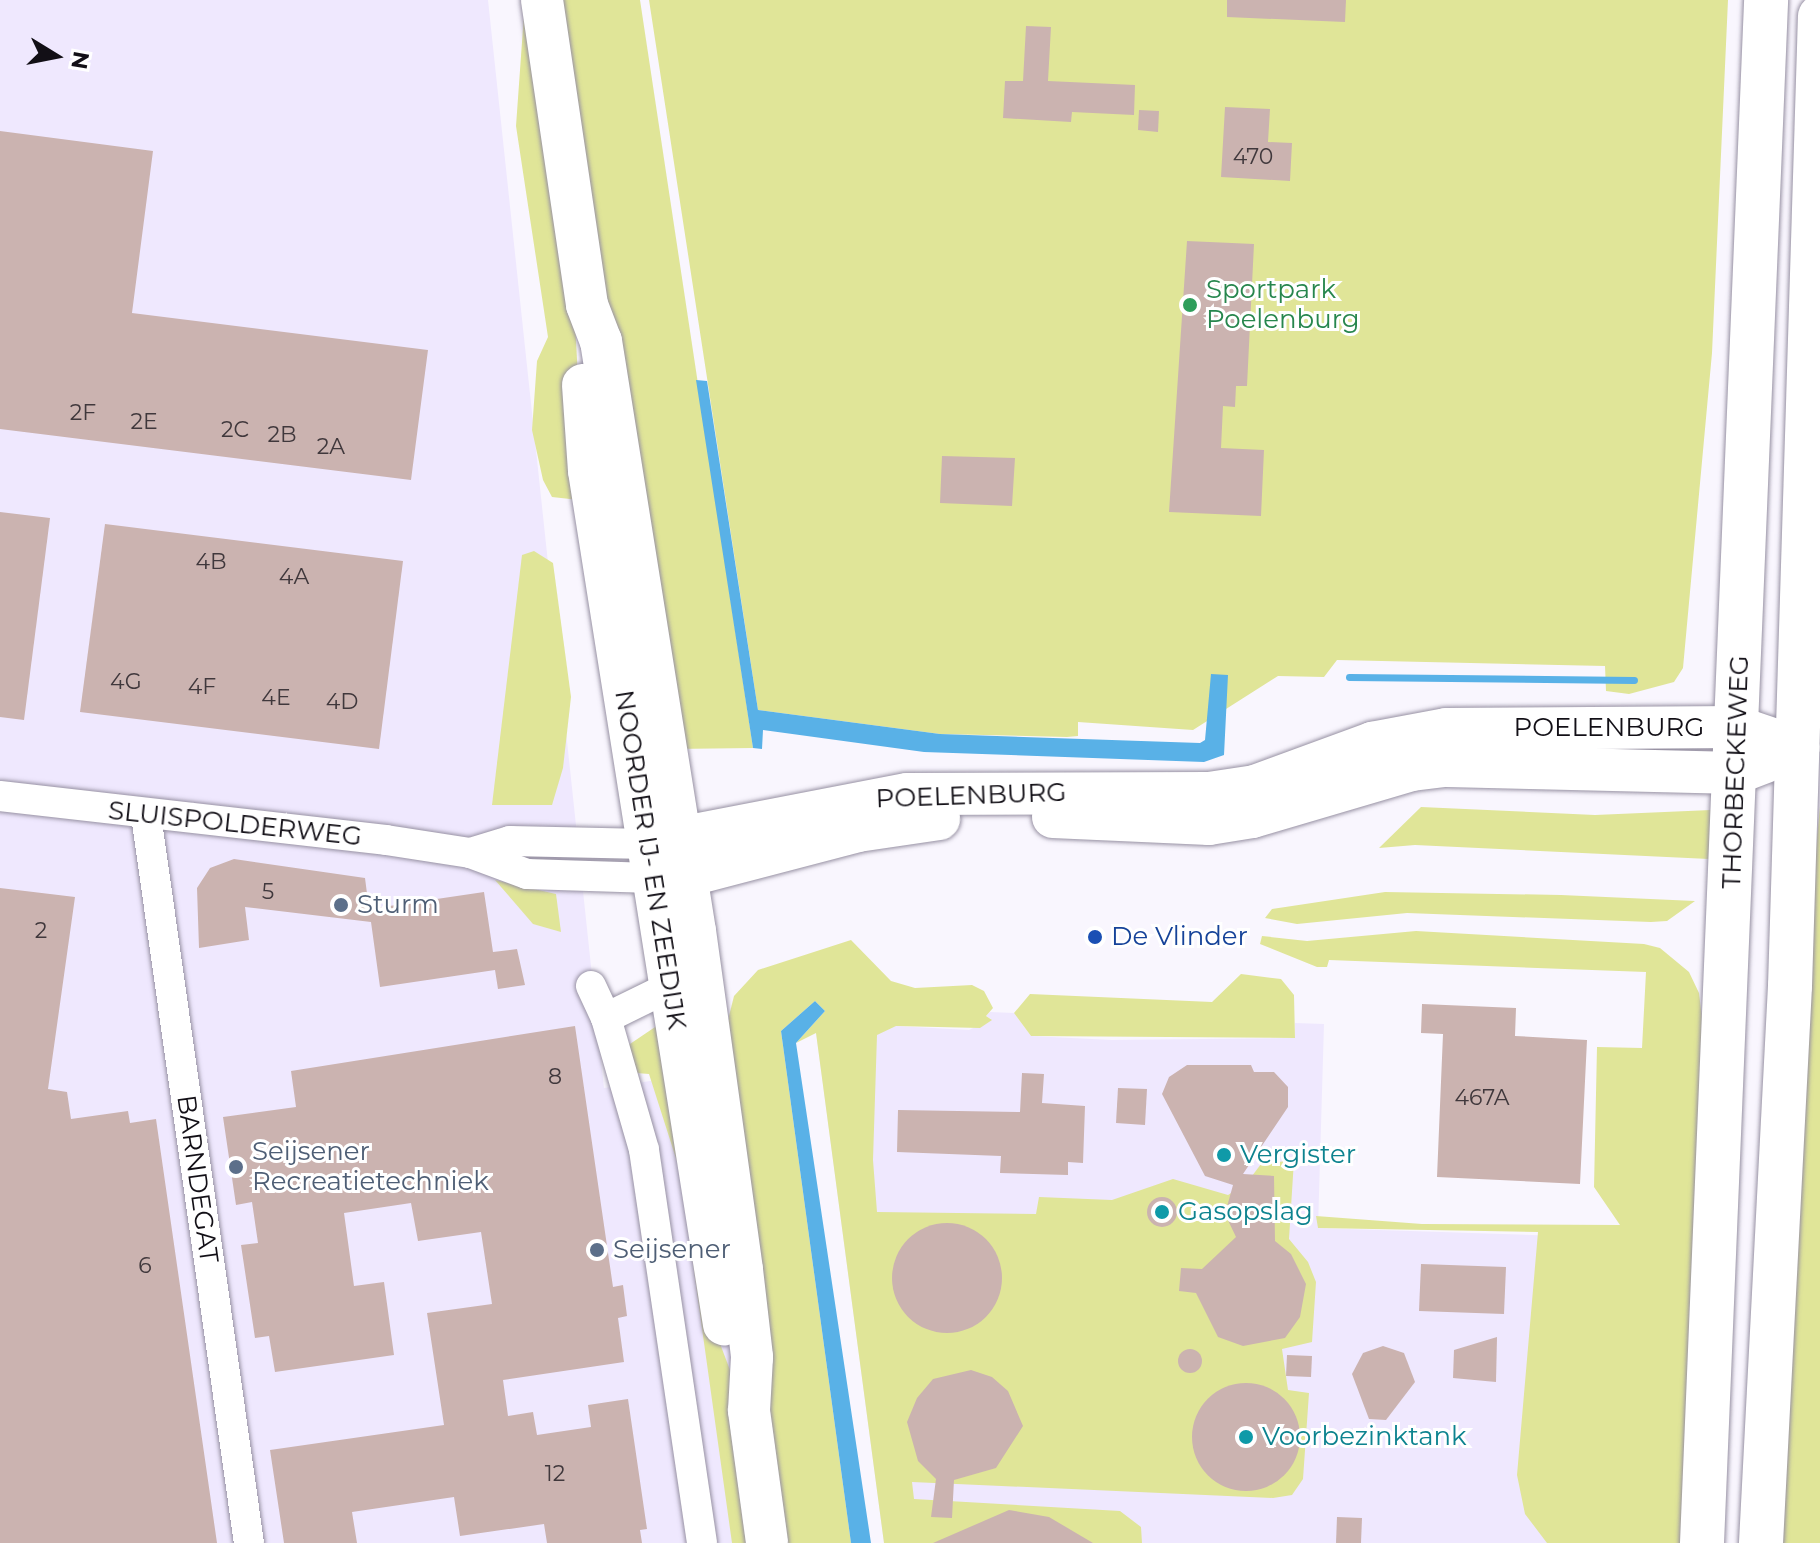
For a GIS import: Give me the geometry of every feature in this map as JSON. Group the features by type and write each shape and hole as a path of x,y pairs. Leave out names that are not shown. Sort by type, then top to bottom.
{"main road":[{"name":"THORBECKEWEG","path":"1702,1543 1737,773 1766,0"},
{"path":"1761,1543 1799,748 1803,520 1820,16"},
{"path":"1803,520 1820,480"}],"street":[{"name":"NOORDER IJ- EN ZEEDIJK","path":"542,0 587,305 601,341 666,858 744,1284 752,1357 749,1411"},
{"name":"POELENBURG","path":"666,858 907,794 1209,793 1255,786 1372,743 1446,729 1737,727 1799,748"},
{"name":"POELENBURG","path":"666,858 955,817 1209,824 1252,817 1412,770 1447,766 1737,773 1799,748"},
{"name":"SLUISPOLDERWEG","path":"0,796 470,853 510,841 666,858"},
{"name":"BARNDEGAT","path":"146,815 249,1543"},
{"name":"NOORDER IJ- EN ZEEDIJK","path":"666,858 669,987 712,1267 749,1411 767,1543"},
{"path":"591,986 606,1018 644,1150 702,1543"},
{"path":"606,1018 669,987"}],"shaded area":[{"path":"0,0 488,0 604,1088 742,1067 807,1543 0,1543"},
{"path":"990,1012 1014,1013 1031,1036 1112,1040 1295,1038 1295,1023 1324,1024 1318,1228 1625,1238 1612,1543 884,1543 816,1032 896,1026 969,1030 991,1019 986,1016"}],"green space":[{"path":"525,0 574,302 584,494 579,500 552,497 543,480 532,430 537,361 548,337 516,126"},
{"path":"555,0 640,0 753,748 673,749"},
{"name":"Sportpark Poelenburg","path":"649,0 1728,0 1712,353 1683,668 1674,682 1629,694 1606,691 1605,666 1337,660 1324,677 1278,676 1193,730 1078,722 1078,736 1067,737 940,734 758,710"},
{"path":"534,551 553,563 571,697 563,768 552,805 492,805 522,555"},
{"path":"1820,806 1820,1543 1770,1543 1816,848"},
{"path":"1421,807 1595,815 1711,810 1709,859 1415,845 1379,848"},
{"path":"495,880 556,894 561,932 533,924"},
{"path":"1385,892 1695,901 1667,921 1651,922 1407,913 1297,924 1265,918 1272,909"},
{"path":"1416,931 1644,944 1660,948 1689,972 1699,993 1703,1026 1681,1543 1547,1543 1525,1514 1517,1475 1538,1232 1318,1228 1316,1216 1422,1224 1620,1225 1594,1187 1597,1047 1642,1048 1646,972 1329,960 1327,967 1317,967 1260,944 1262,936 1307,941"},
{"path":"851,940 891,981 915,988 972,985 984,991 993,1008 986,1016 992,1020 980,1028 896,1026 877,1035 873,1160 877,1212 1036,1214 1039,1197 1112,1200 1173,1179 1228,1195 1246,1184 1261,1164 1294,1160 1289,1239 1308,1262 1316,1282 1312,1342 1282,1349 1288,1390 1309,1393 1303,1479 1292,1495 1273,1498 912,1482 914,1499 1120,1511 1141,1527 1142,1543 884,1543 816,1033 796,1043 825,1011 815,1001 781,1031 851,1543 780,1543 727,1024 734,996 758,970"},
{"path":"1241,974 1281,979 1294,995 1295,1038 1031,1036 1014,1013 1030,994 1212,1002"},
{"path":"661,1023 719,1341 730,1370 751,1543 732,1543 680,1171 649,1074 636,1073 627,1046"}],"water":[{"path":"696,380 707,381 758,710 940,734 1200,743 1205,740 1211,674 1228,675 1224,755 1204,762 924,752 763,730 762,749 753,748"},
{"path":"815,1001 825,1011 796,1043 871,1543 851,1543 781,1031"}],"building":[{"path":"1227,0 1346,0 1345,22 1227,17"},
{"path":"1026,26 1051,27 1048,81 1135,85 1134,115 1072,112 1071,122 1003,118 1005,81 1023,81"},
{"path":"1225,107 1270,109 1268,142 1292,143 1290,181 1221,177"},
{"path":"1139,110 1159,111 1158,132 1138,130"},
{"path":"0,131 153,151 132,313 428,350 411,480 0,429"},
{"path":"1187,241 1254,244 1247,386 1236,386 1235,407 1223,406 1221,448 1264,450 1261,516 1169,512"},
{"path":"942,456 1015,458 1012,506 940,503"},
{"path":"0,512 50,518 24,720 0,717"},
{"path":"105,524 403,561 379,749 80,712"},
{"path":"234,859 365,878 369,909 484,892 493,952 517,949 525,985 498,989 495,970 380,987 371,922 245,907 249,940 199,948 197,888 210,868"},
{"path":"0,888 75,897 48,1089 67,1092 71,1119 128,1111 130,1123 156,1119 217,1543 0,1543"},
{"path":"1422,1004 1516,1008 1515,1036 1587,1040 1580,1184 1437,1177 1443,1034 1421,1033"},
{"path":"575,1026 613,1287 623,1285 627,1316 618,1318 624,1362 503,1380 508,1416 533,1412 537,1435 591,1427 588,1405 628,1399 647,1529 640,1530 642,1543 547,1543 544,1524 460,1536 454,1497 352,1512 357,1543 284,1543 270,1450 444,1425 427,1313 492,1304 481,1232 418,1241 411,1203 344,1213 354,1286 384,1282 394,1355 275,1372 269,1336 255,1338 241,1245 258,1243 252,1202 236,1205 223,1117 296,1107 291,1071"},
{"path":"1187,1065 1251,1065 1254,1072 1274,1072 1288,1087 1288,1107 1243,1174 1274,1176 1275,1241 1291,1254 1306,1284 1300,1317 1285,1338 1243,1346 1218,1337 1196,1293 1179,1291 1181,1268 1202,1269 1236,1237 1225,1214 1233,1185 1205,1176 1162,1094 1169,1077"},
{"path":"1022,1073 1044,1074 1042,1103 1085,1106 1083,1163 1068,1162 1068,1175 1000,1173 1001,1156 897,1152 898,1110 1020,1112"},
{"path":"1118,1088 1147,1089 1145,1125 1116,1123"},
{"name":"Gasopslag","path":"1162,1197 1173,1201 1177,1212 1173,1223 1162,1227 1151,1223 1147,1212 1151,1201"},
{"path":"947,1223 968,1228 986,1239 997,1257 1002,1278 997,1299 986,1317 968,1328 947,1333 926,1328 908,1317 897,1299 892,1278 897,1257 908,1239 926,1228"},
{"path":"1421,1264 1506,1267 1504,1314 1419,1311"},
{"path":"1497,1337 1496,1382 1453,1378 1454,1350"},
{"path":"1383,1346 1404,1353 1415,1382 1386,1420 1369,1419 1352,1374 1363,1353"},
{"path":"1190,1349 1201,1356 1202,1361 1195,1372 1190,1373 1179,1366 1178,1361 1185,1350"},
{"path":"1287,1355 1312,1356 1311,1377 1286,1376"},
{"path":"971,1370 992,1377 1008,1391 1023,1426 996,1468 954,1480 952,1518 931,1517 936,1479 918,1461 907,1422 917,1398 933,1379"},
{"name":"Voorbezinktank","path":"1246,1383 1267,1387 1284,1399 1296,1416 1300,1437 1296,1458 1284,1475 1267,1487 1246,1491 1225,1487 1208,1475 1196,1458 1192,1437 1196,1416 1208,1399 1225,1387"},
{"path":"1009,1510 1049,1517 1093,1543 933,1543"},
{"path":"1337,1517 1362,1518 1361,1543 1336,1543"}],"waterway":[{"path":"1349,677 1634,680"}],"place":[{"name":"Sportpark Poelenburg","path":"1190,305"},
{"name":"Sturm","path":"341,905"},
{"name":"De Vlinder","path":"1095,937"},
{"name":"Vergister","path":"1224,1155"},
{"name":"Seijsener Recreatietechniek","path":"236,1167"},
{"name":"Gasopslag","path":"1162,1212"},
{"name":"Seijsener","path":"597,1250"},
{"name":"Voorbezinktank","path":"1246,1437"}]}
